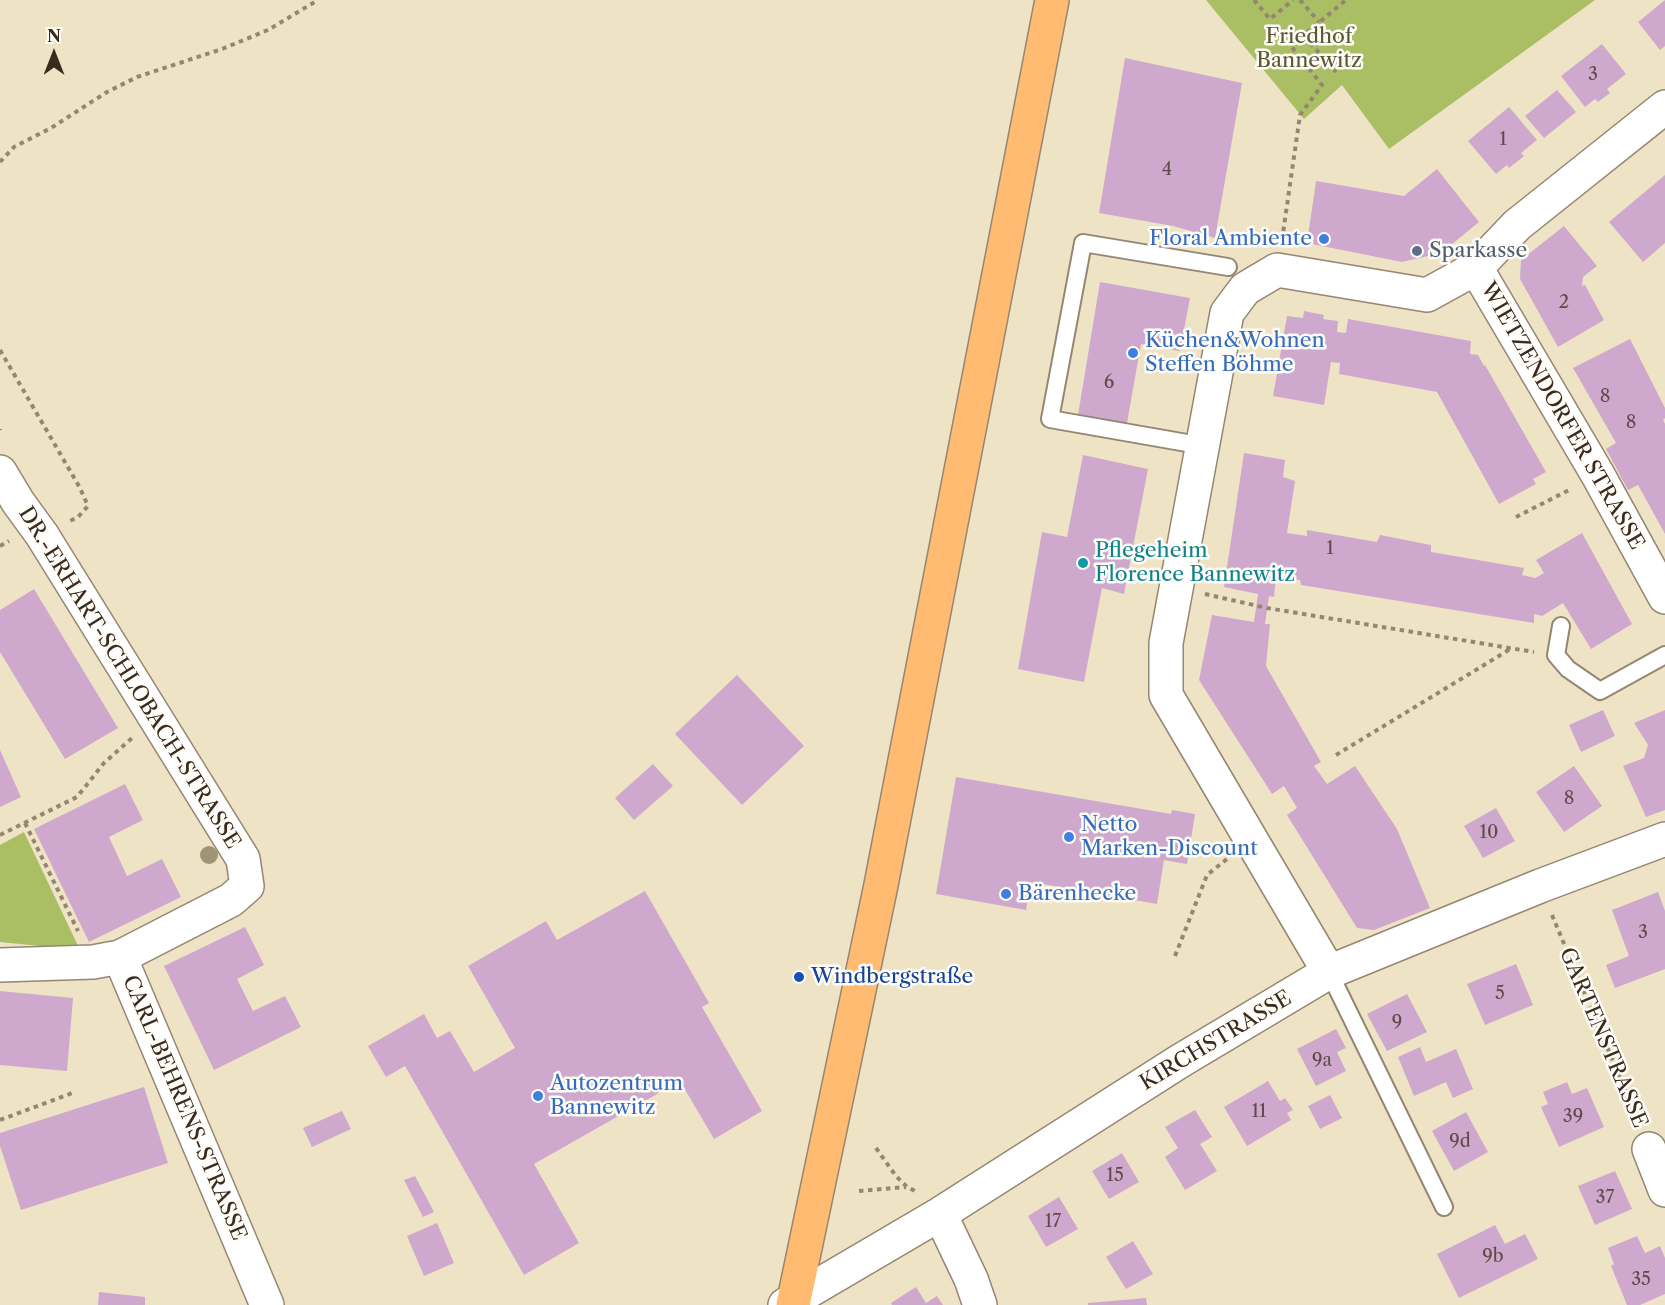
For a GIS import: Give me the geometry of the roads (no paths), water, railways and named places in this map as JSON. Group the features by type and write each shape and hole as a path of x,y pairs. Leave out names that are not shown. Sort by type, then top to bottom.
{"main road":[{"path":"791,1303 883,874 1052,0"}],"street":[{"path":"1329,972 1166,695 1166,643 1227,313 1245,289 1277,270 1427,294 1476,268 1517,225 1665,107"},
{"name":"WIETZENDORFER STRASSE","path":"1476,268 1598,475 1665,597"},
{"name":"DR.-ERHART-SCHLOBACH-STRASSE","path":"0,472 42,535 243,859 247,886 231,900 106,959"},
{"name":"KIRCHSTRASSE","path":"791,1303 940,1214 1180,1060 1329,972 1540,886 1665,839"},
{"name":"CARL-BEHRENS-STRASSE","path":"0,965 106,959 267,1305"},
{"name":"GARTENSTRASSE","path":"1649,1149 1665,1190"},
{"path":"940,1214 971,1279 980,1305"}],"lane":[{"path":"1204,446 1050,419 1083,243 1228,267"},
{"path":"1561,626 1556,655 1568,669 1600,691 1665,655"},
{"path":"1329,972 1444,1207"}],"place":[{"name":"Floral Ambiente","path":"1324,239"},
{"name":"Sparkasse","path":"1417,251"},
{"name":"Küchen&Wohnen Steffen Böhme","path":"1133,353"},
{"name":"Pflegeheim Florence Bannewitz","path":"1083,563"},
{"name":"Netto Marken-Discount","path":"1069,837"},
{"name":"Bärenhecke","path":"1006,894"},
{"name":"Windbergstraße","path":"799,977"},
{"name":"Autozentrum Bannewitz","path":"538,1096"}],"park label":[{"name":"Friedhof Bannewitz","path":"1309,49"}]}
